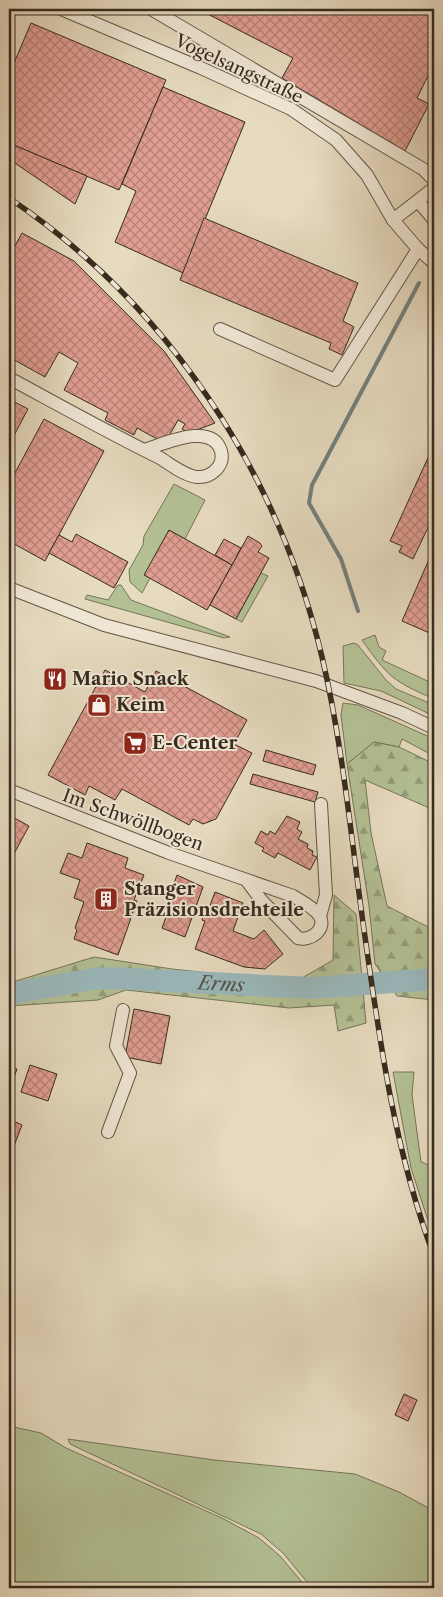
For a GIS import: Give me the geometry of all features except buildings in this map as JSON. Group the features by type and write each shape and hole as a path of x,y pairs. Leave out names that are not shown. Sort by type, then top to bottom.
{"street":[{"name":"Vogelsangstraße","path":"62,9 217,75 291,110 336,140 367,175 393,220 434,263"},
{"path":"151,9 423,168 434,180"},
{"path":"393,220 434,188"},
{"path":"418,201 434,220"},
{"path":"220,329 335,380 418,248"},
{"path":"9,378 144,450 196,477 210,475 219,467 222,456 219,445 209,437 197,435 144,450"},
{"path":"9,588 104,625 316,681 402,713 434,728"},
{"name":"Im Schwöllbogen","path":"9,790 50,808 247,881 293,896 320,916"},
{"path":"247,881 262,901 298,938 305,940 313,937 321,923 320,916 326,895 321,804"},
{"path":"108,1132 130,1073 116,1046 123,1010"}],"green space":[{"path":"174,484 205,500 185,539 169,530 145,575 150,578 142,593 130,582 129,570 143,545 144,536"},
{"path":"261,573 268,576 242,622 236,619"},
{"path":"118,585 121,585 131,600 230,637 224,638 85,599 87,595 108,600"},
{"path":"375,635 379,647 386,651 382,660 434,684 434,699 400,682 385,670 362,640"},
{"path":"354,643 358,645 386,680 396,689 434,705 434,716 381,691 344,683 343,646"},
{"path":"343,703 358,705 434,739 434,756 402,739 399,747 374,742 347,764 341,715"},
{"path":"374,742 399,747 434,764 434,810 365,780 371,833 387,906 434,930 434,1000 397,996 375,964 369,906 347,764"},
{"path":"334,895 356,914 366,1023 338,1031 334,1005 289,1008 126,990 98,1000 9,1006 9,980 16,981 94,957 172,969 295,982 333,960"},
{"path":"393,1072 414,1072 412,1095 421,1162 434,1167 434,1239 411,1168"},
{"path":"9,1426 41,1433 66,1448 222,1518 259,1538 280,1556 307,1588 9,1588"},
{"path":"68,1439 214,1460 355,1474 399,1492 434,1511 434,1588 312,1588 283,1553 261,1534 70,1444"}],"waterway":[{"path":"358,611 341,559 309,503 312,485 419,283"},
{"name":"Erms","path":"9,994 92,979 111,978 310,988 434,979"}],"railway":[{"path":"9,198 66,241 119,289 166,341 209,398 246,459 277,522 302,589 330,692 391,1102 409,1180 434,1256"}],"place":[{"name":"Mario Snack","path":"55,679"},
{"name":"Keim","path":"99,705"},
{"name":"E-Center","path":"135,743"},
{"name":"Stanger Präzisionsdrehteile","path":"106,899"}]}
